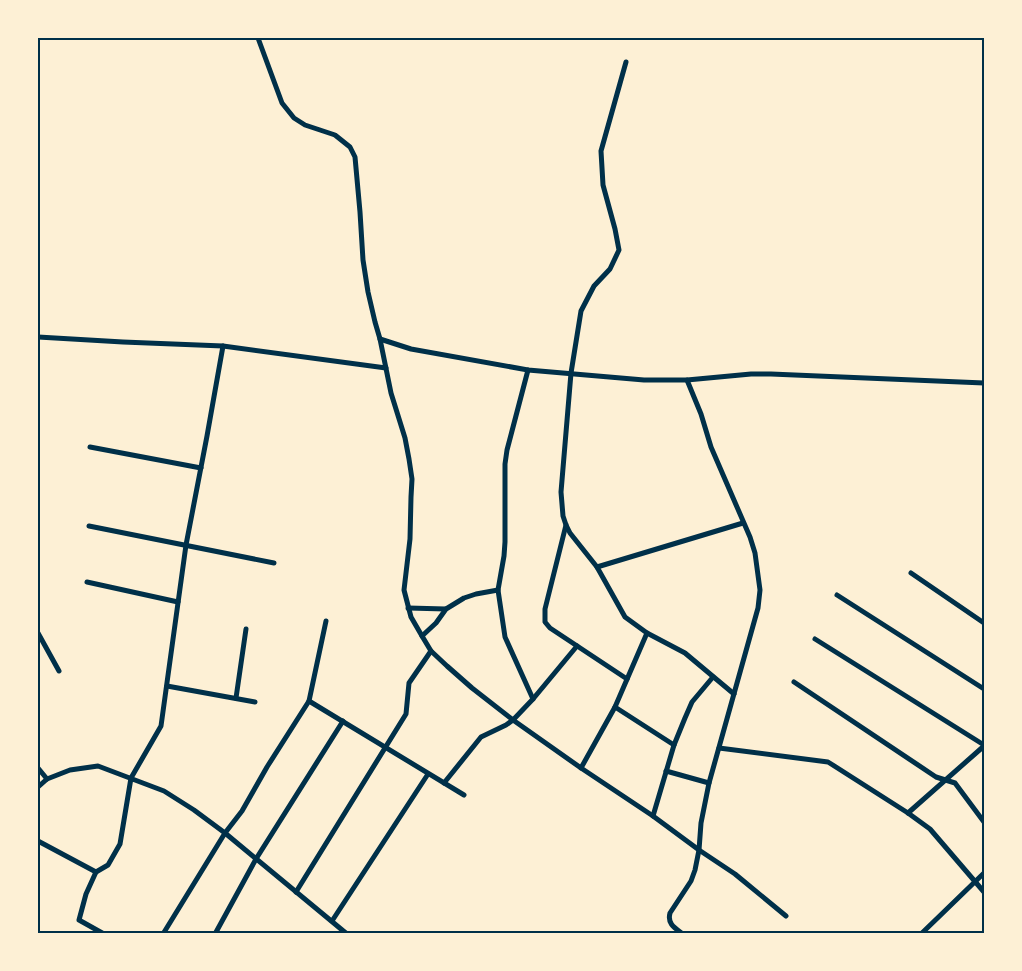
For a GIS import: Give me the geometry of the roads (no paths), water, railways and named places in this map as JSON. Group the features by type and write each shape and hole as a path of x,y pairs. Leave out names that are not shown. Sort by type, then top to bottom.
{"street":[{"path":"258,38 282,103 294,118 335,135 350,147 354,157 363,260 391,393 408,452 412,479 410,539 404,590 411,618 431,651 472,688 513,720 735,874 786,916"},
{"path":"626,62 601,151 603,185 619,250 610,269 594,286 582,311 571,374 561,492 562,506 566,525 597,567 625,617 647,632 685,653 734,694"},
{"path":"38,337 223,346 386,368"},
{"path":"380,339 411,349 528,370 644,380 687,380 771,374 984,383"},
{"path":"104,934 79,920 86,894 96,872 108,865 120,844 131,778 161,726 186,545 223,346"},
{"path":"528,370 505,464 505,542 498,590 504,637 533,699"},
{"path":"683,934 671,924 669,917 691,881 695,870 701,823 709,783 758,608 760,590 755,553 711,448 701,414 687,380"},
{"path":"90,448 201,468"},
{"path":"597,567 743,523"},
{"path":"566,525 545,609 544,618 547,626 627,679"},
{"path":"90,526 274,563"},
{"path":"911,573 984,623"},
{"path":"87,582 178,602"},
{"path":"422,636 436,623 446,609 464,598 498,590"},
{"path":"837,595 984,689"},
{"path":"408,608 446,609"},
{"path":"163,934 225,833 242,811 267,767 309,701 326,621"},
{"path":"236,698 246,629"},
{"path":"581,768 615,708 647,632"},
{"path":"38,633 59,671"},
{"path":"815,639 984,746 908,813"},
{"path":"444,783 481,737 513,720 577,646"},
{"path":"296,892 406,714 409,683 431,651"},
{"path":"653,816 674,745 692,702 713,677"},
{"path":"794,682 936,776 955,783 984,822"},
{"path":"167,686 255,702"},
{"path":"309,701 464,795"},
{"path":"615,708 674,745"},
{"path":"215,934 256,859 343,721"},
{"path":"719,748 828,762 930,829 984,892"},
{"path":"38,787 47,779 70,770 98,766 164,791 225,833 347,934"},
{"path":"38,768 47,779"},
{"path":"666,771 709,783"},
{"path":"332,922 428,774"},
{"path":"38,841 96,872"},
{"path":"921,934 984,873"}]}
